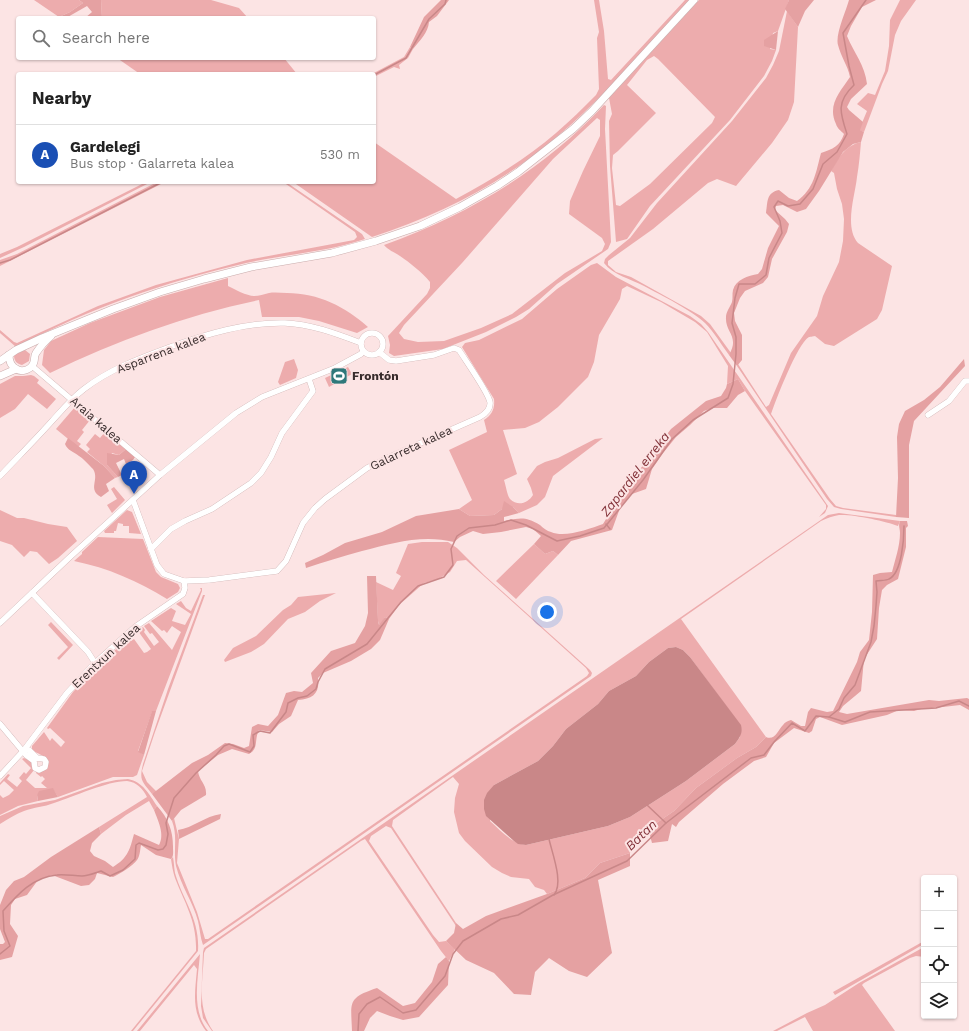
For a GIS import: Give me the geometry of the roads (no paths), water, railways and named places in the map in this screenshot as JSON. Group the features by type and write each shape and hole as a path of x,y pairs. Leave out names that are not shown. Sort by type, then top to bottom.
{"main road":[{"path":"0,361 26,345 112,309 160,292 239,270 332,253 376,241 420,226 460,207 518,172 573,129 592,111 694,0"},
{"path":"0,376 16,369 24,370 32,366 35,355 52,334"},
{"path":"26,345 35,355"},
{"path":"9,356 10,362 16,369"}],"street":[{"name":"Asparrena kalea","path":"0,476 82,390 103,376 130,362 210,334 241,327 274,324 299,325 320,329 361,343"},
{"path":"374,333 378,335 383,343 379,352 371,355 363,351 361,343 366,335 374,333"},
{"name":"Galarreta kalea","path":"133,500 157,565 160,570 169,577 184,581 209,580 277,571 286,561 305,520 314,508 325,499 367,468 485,415 489,407 488,398 459,350 456,348 434,355 396,361 389,360 379,352"},
{"path":"0,623 160,475 236,413 250,404 281,389 335,368 361,354 363,351"},
{"name":"Araia kalea","path":"32,366 160,475"},
{"path":"151,549 171,529 185,521 212,510 251,484 271,457 286,428 313,391 309,379"},
{"path":"928,415 949,401 966,381 969,381"},
{"name":"Erentxun kalea","path":"0,776 24,750 67,693 95,663 135,627 183,594 186,588 184,581"},
{"path":"32,593 88,652 95,663"},
{"path":"0,724 24,750"}],"waterway":[{"path":"376,74 406,58 429,19 445,4 446,0"},
{"name":"Zapardiel erreka","path":"0,954 10,946 4,931 3,911 14,898 33,883 48,876 84,876 101,871 110,876 123,870 135,859 136,845 139,843 158,850 163,849 166,845 168,834 166,823 174,798 196,773 224,746 229,744 250,752 254,746 253,735 260,731 270,733 286,712 288,703 298,698 307,696 316,689 325,669 367,644 401,602 418,586 444,577 453,565 451,549 457,536 469,528 495,525 511,520 526,525 557,541 580,536 604,528 643,480 672,439 693,420 728,398 733,384 736,354 736,337 732,323 735,298 739,284 755,284 766,275 769,258 782,233 780,221 774,207 778,201 788,206 800,204 813,189 823,164 837,152 847,134 841,114 841,108 844,97 854,85 843,33 866,0"},
{"path":"0,263 10,260 158,184"},
{"name":"Zapardiel erreka","path":"606,524 610,529"},
{"path":"829,717 839,709 844,698 855,685 871,642 876,606 876,581 889,579 897,570 901,555 904,526"},
{"name":"Batan","path":"358,1031 359,1014 367,1004 380,997 403,1013 416,1010 445,976 453,954 463,941 501,919 518,915 553,895 627,861 666,823 751,758 764,755 792,723 805,731 816,716 829,717 845,722 870,712 936,708 959,701 969,706"},
{"path":"647,805 666,823"},
{"path":"549,839 558,876 557,890 554,895"}],"place":[{"name":"Frontón","path":"339,376"},
{"name":"Gardelegi","path":"134,494"}]}
